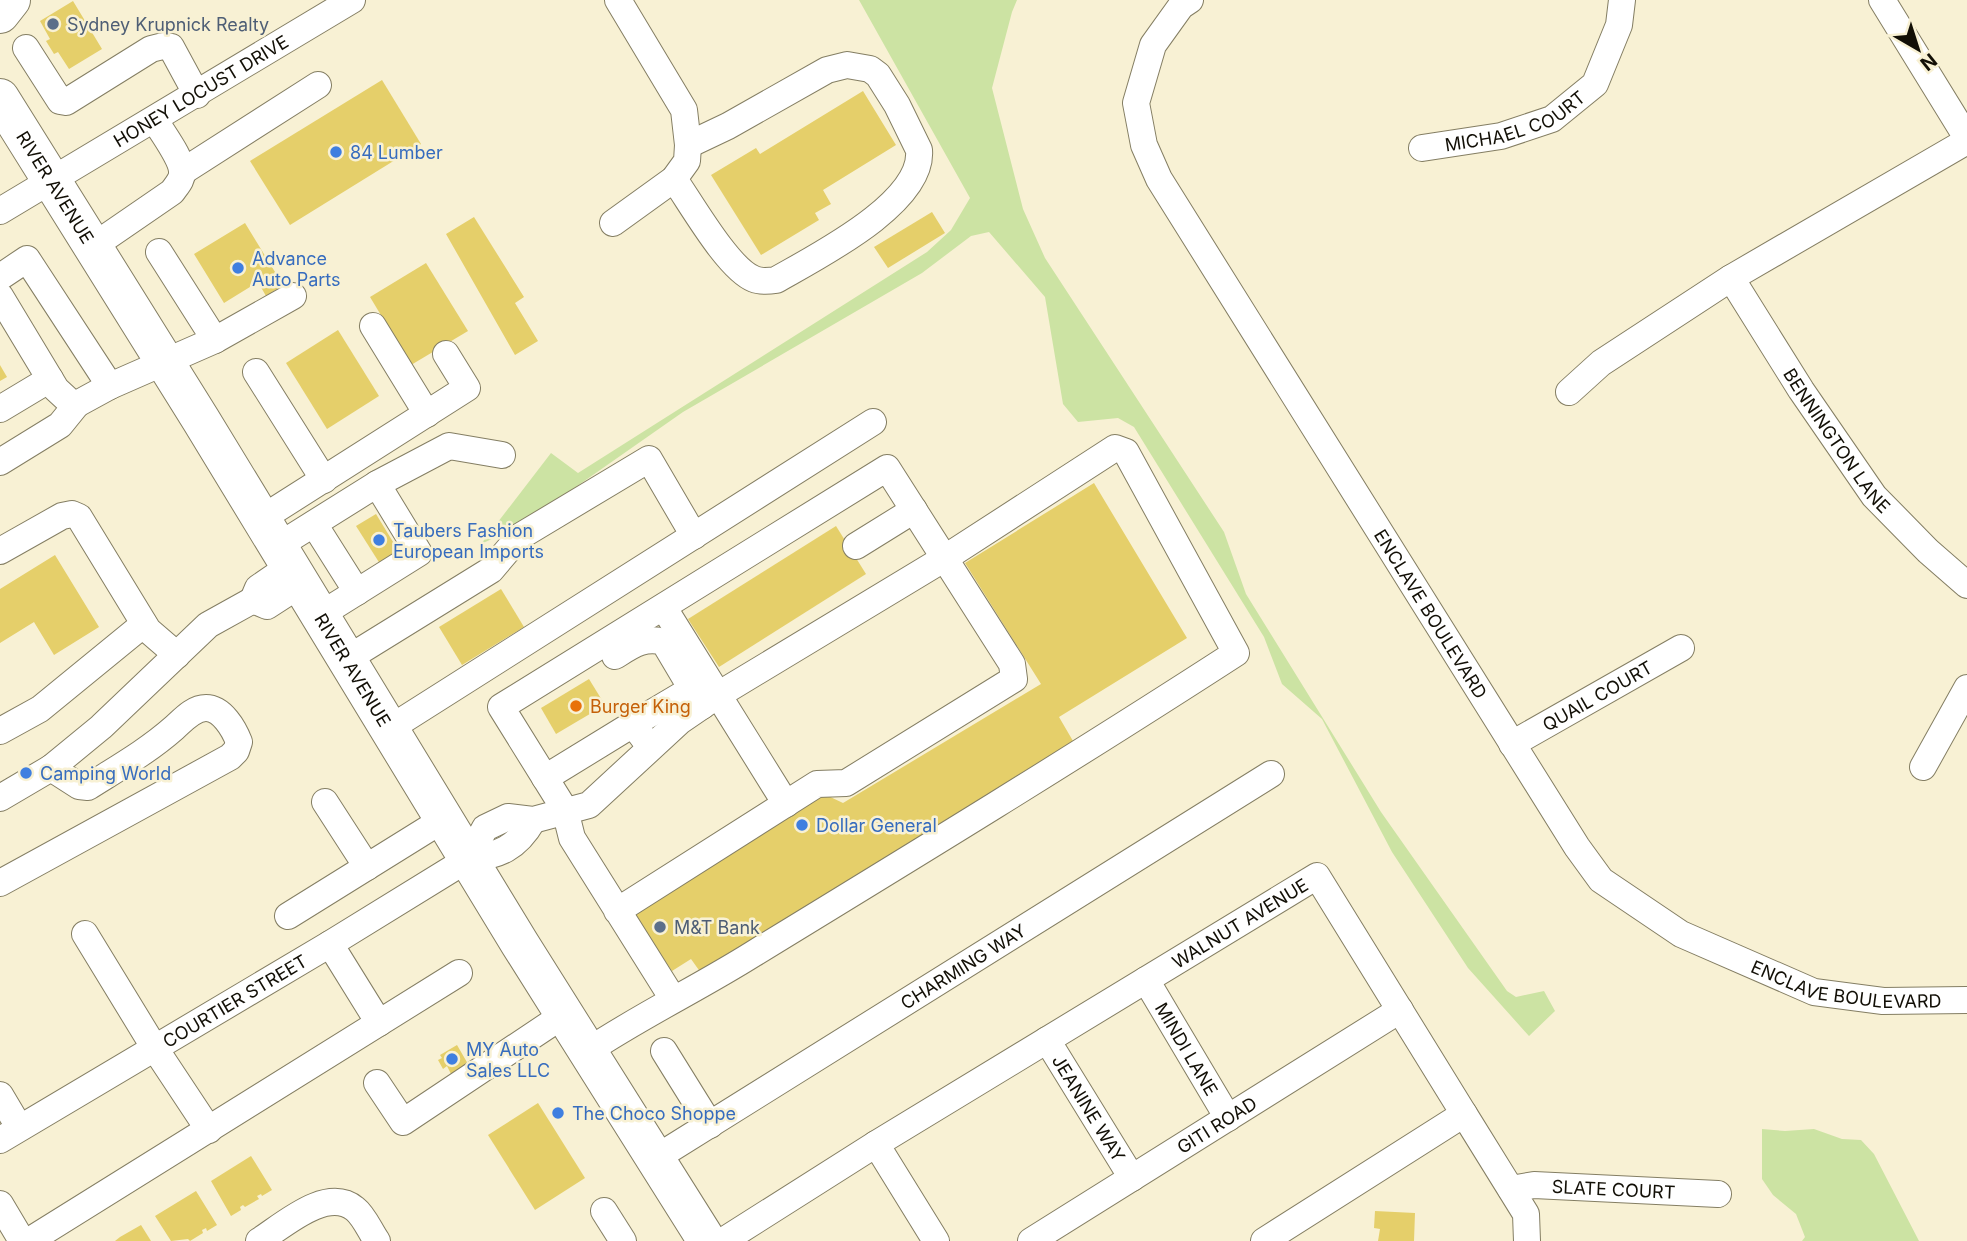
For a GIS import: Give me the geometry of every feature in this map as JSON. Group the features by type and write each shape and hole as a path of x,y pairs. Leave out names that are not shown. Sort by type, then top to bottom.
{"highway":[{"path":"0,14 12,0"},
{"name":"RIVER AVENUE","path":"3,108 164,362 468,859 707,1241"}],"street":[{"name":"HONEY LOCUST DRIVE","path":"0,211 352,0"},
{"path":"613,223 674,179 687,161 688,145 684,110 618,0"},
{"name":"ENCLAVE BOULEVARD","path":"1191,0 1181,6 1153,45 1136,103 1144,145 1159,179 1512,744 1601,880 1681,934 1815,992 1883,1000 1967,1000"},
{"name":"MICHAEL COURT","path":"1422,148 1502,136 1552,119 1595,84 1619,25 1622,0"},
{"path":"1569,391 1601,363 1731,278 1967,139 1882,0"},
{"path":"26,48 60,101 66,102 151,49 163,46 171,47 197,95"},
{"path":"674,179 731,261 754,279 776,280 874,221 905,189 919,166 920,157 897,105 878,75 870,69 847,65 827,70 728,127 688,145"},
{"path":"92,247 172,192 183,172 318,85"},
{"path":"155,120 183,172"},
{"path":"159,252 215,340"},
{"path":"0,276 27,259 110,386"},
{"name":"BENNINGTON LANE","path":"1731,278 1801,390 1874,496 1928,551 1967,585"},
{"path":"0,296 61,396 77,404"},
{"path":"0,463 60,425 77,404 110,386 215,340 293,296"},
{"path":"373,326 427,414"},
{"path":"290,566 324,480 467,388 446,354"},
{"path":"256,372 324,480"},
{"path":"0,409 50,379"},
{"path":"389,729 873,422"},
{"path":"0,798 51,768 102,727 208,625 253,600 268,606 314,524 377,484 449,446 502,455"},
{"path":"545,778 633,724 704,697 945,558 1115,448 1126,452 1236,653 1101,740 704,985 631,1022 588,1051"},
{"path":"347,659 491,570 519,537 649,459 694,536"},
{"path":"617,911 817,784 846,783 1014,679 1012,664 887,468 501,707 565,810 572,838 617,911 673,999"},
{"path":"357,592 419,553 377,484"},
{"path":"856,546 914,510"},
{"path":"0,551 62,516 72,514 79,517 148,630 177,655"},
{"path":"314,524 357,592"},
{"path":"290,566 357,592"},
{"path":"664,608 704,697"},
{"path":"0,731 40,709 144,624"},
{"path":"510,721 640,641 664,642 786,804"},
{"name":"QUAIL COURT","path":"1512,744 1681,648"},
{"path":"1923,767 1967,688"},
{"path":"468,859 485,828 508,817 533,820 589,805 704,697"},
{"path":"0,883 230,757 239,742 220,713 213,709 199,709 156,744 88,787 79,786 51,768"},
{"path":"633,724 650,747"},
{"name":"CHARMING WAY","path":"656,1158 1271,774"},
{"path":"325,802 366,867"},
{"path":"288,916 444,819"},
{"name":"COURTIER STREET","path":"10,1133 468,859"},
{"name":"WALNUT AVENUE","path":"723,1241 876,1144 1317,876 1526,1213 1527,1241"},
{"path":"85,934 154,1047 209,1129"},
{"path":"330,944 379,1023"},
{"path":"30,1241 458,973"},
{"name":"MINDI LANE","path":"1146,980 1228,1118"},
{"name":"GITI ROAD","path":"1031,1241 1400,1010"},
{"path":"377,1083 403,1122 565,1014"},
{"name":"JEANINE WAY","path":"1047,1040 1132,1178"},
{"path":"664,1051 710,1125"},
{"path":"0,1095 10,1133"},
{"path":"1264,1241 1464,1114"},
{"path":"876,1144 936,1241"},
{"name":"SLATE COURT","path":"1511,1189 1534,1185 1718,1194"},
{"path":"259,1241 314,1207 337,1200 358,1211 377,1241"},
{"path":"0,1204 22,1241"},
{"path":"604,1211 623,1241"}],"green space":[{"path":"859,0 1017,0 992,88 1023,209 1045,258 1224,532 1246,594 1381,812 1507,991 1516,997 1544,991 1555,1011 1529,1036 1468,968 1392,852 1322,719 1282,684 1264,637 1134,427 1118,418 1078,422 1063,404 1045,297 989,232 971,236 922,273 683,412 520,526 481,544 551,453 578,473 927,252 951,230 970,198"},
{"path":"1762,1129 1814,1129 1842,1139 1861,1140 1874,1154 1919,1241 1802,1241 1805,1237 1796,1214 1773,1195 1762,1179"}],"building":[{"path":"73,1 102,49 69,69 58,52 54,54 46,41 50,39 40,21"},
{"name":"84 Lumber","path":"382,80 421,144 290,225 250,161"},
{"path":"863,91 896,145 823,190 831,204 815,213 819,220 761,255 711,175 756,148 760,154"},
{"path":"932,212 945,233 888,268 874,247"},
{"path":"474,217 524,297 515,303 538,341 515,355 446,234"},
{"name":"Advance Auto Parts","path":"245,223 283,285 266,296 258,282 224,303 194,254"},
{"path":"426,263 468,331 411,365 370,297"},
{"path":"338,330 379,396 327,429 286,363"},
{"path":"0,365 7,377 0,381"},
{"path":"1094,483 1187,638 1059,717 1073,741 701,973 691,959 672,971 634,915 824,794 843,803 1041,684 965,563"},
{"name":"Taubers Fashion European Imports","path":"376,514 401,555 382,567 356,526"},
{"path":"836,526 866,574 719,667 688,619"},
{"path":"55,555 99,627 54,655 34,622 0,643 0,589"},
{"path":"501,589 524,627 462,665 439,627"},
{"path":"589,679 605,705 556,734 541,708"},
{"name":"MY Auto Sales LLC","path":"457,1045 468,1064 451,1074 447,1066 443,1069 438,1060 442,1058 440,1055"},
{"path":"538,1103 585,1178 535,1210 488,1135"},
{"path":"251,1156 272,1190 257,1196 259,1199 245,1207 243,1205 241,1210 231,1216 211,1181"},
{"path":"196,1191 217,1225 207,1231 206,1228 202,1230 203,1233 190,1241 171,1241 155,1216"},
{"path":"1375,1211 1415,1213 1414,1241 1378,1241 1380,1229 1374,1228"},
{"path":"141,1225 151,1241 115,1241 120,1237"}],"place":[{"name":"Sydney Krupnick Realty","path":"53,24"},
{"name":"84 Lumber","path":"336,152"},
{"name":"Advance Auto Parts","path":"238,268"},
{"name":"Taubers Fashion European Imports","path":"379,540"},
{"name":"Burger King","path":"576,706"},
{"name":"Camping World","path":"26,773"},
{"name":"Dollar General","path":"802,825"},
{"name":"M&T Bank","path":"660,927"},
{"name":"MY Auto Sales LLC","path":"452,1059"},
{"name":"The Choco Shoppe","path":"558,1113"}]}
